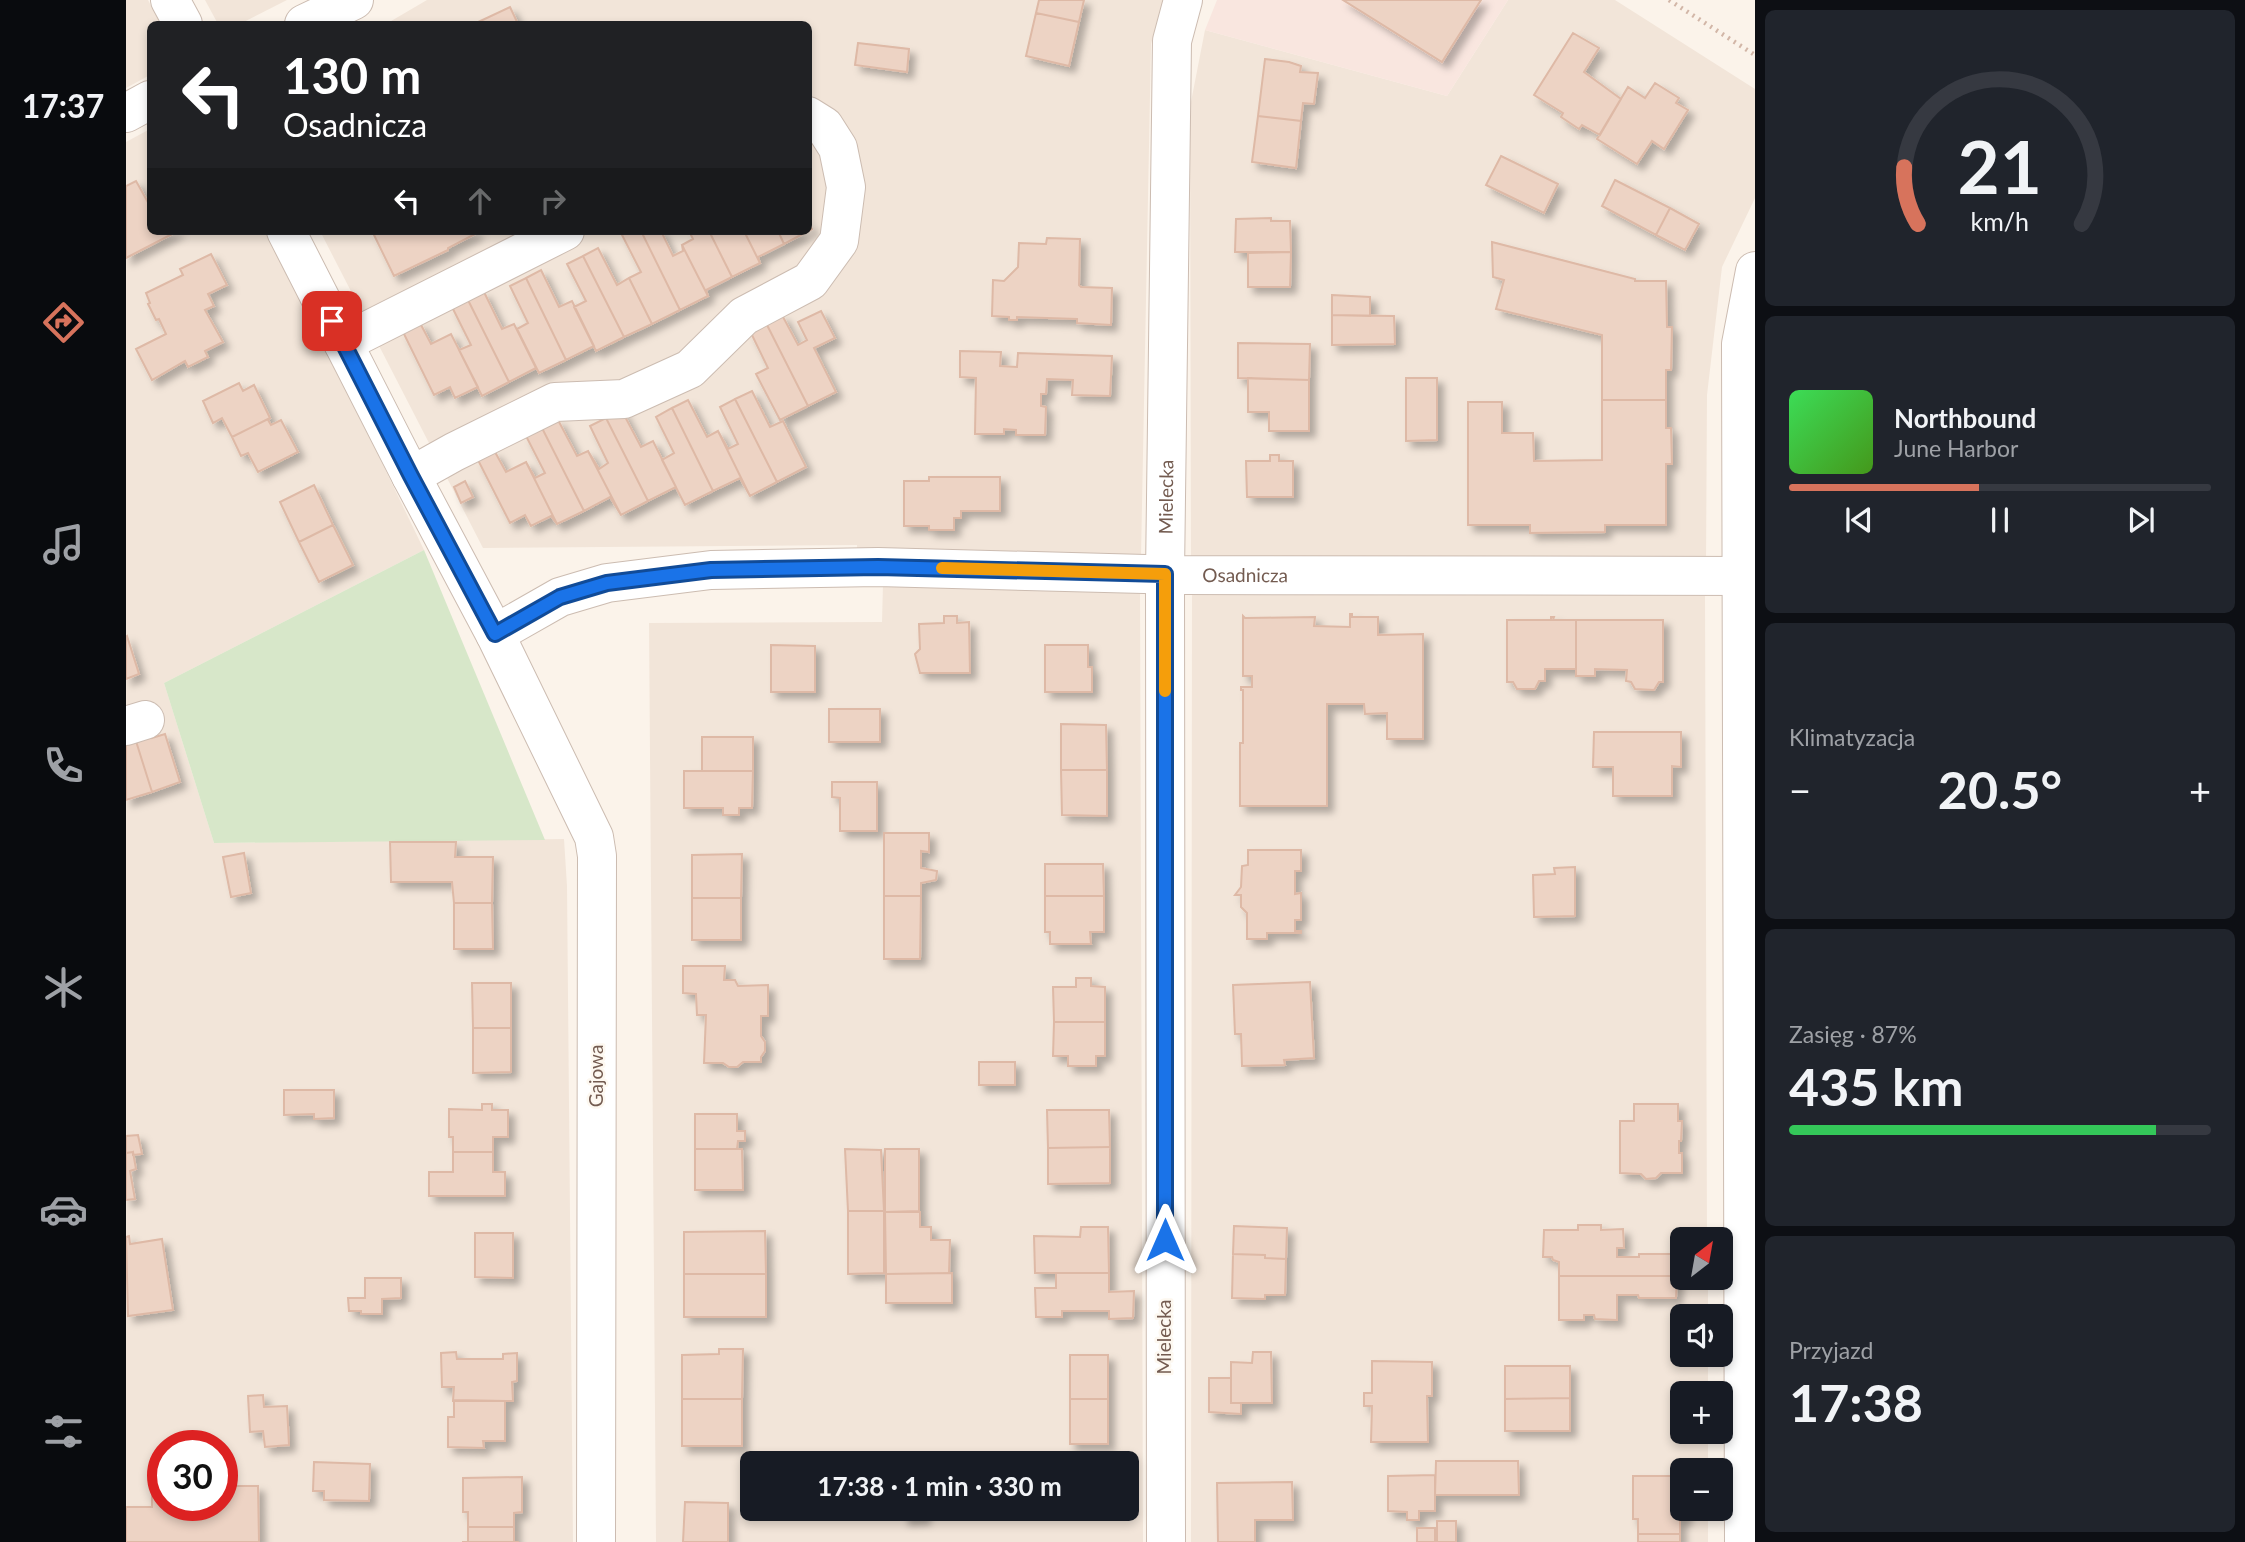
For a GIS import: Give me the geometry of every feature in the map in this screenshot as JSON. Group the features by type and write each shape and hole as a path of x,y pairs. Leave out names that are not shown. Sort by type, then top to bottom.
{"street":[{"path":"170,0 181,21"},
{"path":"310,21 354,0"},
{"name":"Mielecka","path":"1166,1542 1165,574 1172,41 1183,0"},
{"path":"126,113 147,102"},
{"path":"411,476 555,402 624,399 691,369 744,316 810,281 839,241 846,187 838,148 824,126 812,118"},
{"name":"Gajowa","path":"288,235 495,634 594,837 597,856 596,1542"},
{"path":"343,343 557,235"},
{"path":"1744,1542 1741,814 1749,576 1741,344 1755,271"},
{"name":"Osadnicza","path":"495,634 560,597 607,583 711,570 878,567 1165,574 1749,576"}],"path":[{"path":"1668,0 1755,55"}],"shaded area":[{"path":"126,0 148,0 159,21 147,21 147,77 126,88"},
{"path":"205,0 287,0 246,21 216,21"},
{"path":"427,0 1163,0 1151,44 1141,556 857,552 857,545 483,548 322,235 812,235 812,21 391,21"},
{"path":"1217,0 1508,0 1447,96 1205,30"},
{"path":"1508,0 1615,0 1755,89 1755,198 1722,267 1707,395 1706,564 1191,560 1190,107 1205,30 1447,96"},
{"path":"147,131 147,235 268,235 316,326 424,550 164,683 214,843 564,839 567,886 573,1542 126,1542 126,142"},
{"path":"883,584 1140,588 1143,1542 656,1542 649,623 882,622"},
{"path":"1192,587 1705,596 1707,1227 1670,1227 1670,1290 1708,1290 1708,1304 1670,1304 1670,1367 1708,1367 1708,1381 1670,1381 1670,1444 1708,1444 1708,1458 1670,1458 1670,1521 1708,1521 1708,1542 1191,1542"}],"green space":[{"path":"424,550 545,840 214,843 164,683"}],"building":[{"path":"1039,0 1084,0 1079,22 1036,13"},
{"path":"1343,0 1481,0 1442,62"},
{"path":"510,7 517,21 480,21"},
{"path":"1036,13 1079,22 1069,66 1026,56"},
{"path":"1573,33 1599,48 1584,72 1621,99 1600,135 1582,125 1579,129 1561,117 1563,113 1534,95"},
{"path":"858,43 909,49 907,72 855,65"},
{"path":"1265,59 1301,66 1300,72 1318,73 1314,104 1303,103 1301,121 1258,116"},
{"path":"1655,83 1679,98 1676,103 1688,110 1664,149 1652,141 1637,164 1597,139 1628,87 1645,98"},
{"path":"1258,116 1301,121 1296,168 1252,162"},
{"path":"1501,156 1558,184 1544,213 1486,185"},
{"path":"1615,180 1670,208 1656,235 1602,206"},
{"path":"136,181 147,201 147,235 170,235 126,258 126,186"},
{"path":"1670,208 1699,224 1685,250 1656,235"},
{"path":"1271,218 1271,221 1290,221 1291,252 1235,252 1236,219"},
{"path":"374,235 473,235 448,250 394,276"},
{"path":"622,235 643,235 680,310 652,324 629,278 641,272"},
{"path":"643,235 663,235 673,256 683,251 682,245 708,296 680,310"},
{"path":"691,235 711,235 732,277 706,290 708,296 682,245 693,239"},
{"path":"711,235 746,235 760,263 732,277"},
{"path":"746,235 780,235 784,244 758,257 760,263"},
{"path":"780,235 801,235 784,244"},
{"path":"1047,238 1080,239 1079,285 1112,288 1111,325 1077,323 1077,319 1017,317 1017,320 1009,320 1009,317 992,316 993,280 1004,281 1018,267 1019,243 1046,244"},
{"path":"1492,242 1635,281 1666,281 1667,327 1672,327 1671,370 1666,370 1666,400 1602,400 1602,335 1496,309 1504,280 1493,277"},
{"path":"598,248 617,285 629,278 652,324 624,337 583,256"},
{"path":"1291,252 1290,287 1248,287 1248,253"},
{"path":"211,254 227,285 208,294 214,306 205,310 223,342 205,351 208,357 188,367 185,361 152,380 136,349 166,334 148,304 150,303 146,293 183,275 180,269"},
{"path":"583,256 624,337 596,351 574,307 586,301 567,264"},
{"path":"541,270 559,307 572,301 594,346 566,360 526,278"},
{"path":"526,278 566,360 539,373 517,329 528,323 510,286"},
{"path":"484,292 502,329 514,324 536,368 509,382 468,300"},
{"path":"1332,295 1370,297 1370,316 1332,315"},
{"path":"468,300 509,382 482,396 459,350 471,345 452,307"},
{"path":"821,311 835,338 814,348 836,392 808,406 766,323 782,315 798,345 807,340 798,322"},
{"path":"1332,315 1394,316 1395,344 1332,345"},
{"path":"420,323 431,344 451,334 478,387 455,398 450,387 434,395 403,332"},
{"path":"766,323 808,406 780,420 756,374 768,368 750,331"},
{"path":"1238,343 1310,344 1309,380 1238,378"},
{"path":"960,351 1001,352 1000,366 1017,367 1018,353 1112,356 1110,396 1072,395 1073,380 1047,379 1046,394 1041,394 1041,406 1046,407 1045,435 1016,435 1016,430 1004,429 1004,434 975,434 976,378 960,377"},
{"path":"1248,378 1309,380 1309,431 1269,431 1269,412 1248,412"},
{"path":"1406,378 1437,378 1437,440 1406,441"},
{"path":"239,383 243,391 254,385 270,418 232,437 222,418 213,423 203,401"},
{"path":"752,391 770,427 783,421 806,467 777,482 735,399"},
{"path":"735,399 777,482 750,496 718,431 728,449 738,444 720,407"},
{"path":"688,400 707,437 718,431 750,496 740,478 713,491 672,408"},
{"path":"1602,400 1666,400 1666,428 1671,428 1672,464 1666,464 1666,525 1605,525 1605,532 1530,533 1530,525 1468,525 1468,402 1502,402 1502,433 1533,433 1534,461 1602,460"},
{"path":"672,408 713,491 685,505 662,460 674,453 656,417"},
{"path":"622,411 641,447 653,441 676,487 648,501 606,418"},
{"path":"270,418 268,420 271,425 281,420 298,452 258,472 248,453 241,456 232,437"},
{"path":"606,418 648,501 621,515 588,451 599,469 608,463 590,426"},
{"path":"558,420 577,456 588,451 621,515 610,497 584,511 542,428"},
{"path":"542,428 584,511 557,524 526,462 535,478 545,473 526,436"},
{"path":"495,452 506,472 526,462 557,524 551,516 531,526 525,515 510,523 478,460"},
{"path":"1270,455 1279,455 1279,461 1293,461 1293,497 1247,497 1246,461 1270,461"},
{"path":"929,477 1000,477 1000,511 961,511 961,518 954,518 954,530 904,526 904,481 929,481"},
{"path":"465,481 473,497 461,503 454,487"},
{"path":"314,485 333,525 299,542 280,502"},
{"path":"333,525 353,565 319,582 299,542"},
{"path":"1350,614 1352,617 1378,617 1378,635 1423,634 1423,739 1387,739 1387,713 1365,714 1364,704 1327,704 1327,806 1240,806 1240,743 1243,743 1241,687 1252,687 1252,676 1243,676 1243,616 1315,617 1314,626 1350,627"},
{"path":"944,616 957,616 957,623 969,622 970,673 920,673 915,654 920,649 919,624 944,623"},
{"path":"1551,617 1554,617 1553,620 1576,620 1576,669 1545,669 1545,681 1539,681 1535,689 1517,689 1513,682 1507,682 1507,620 1551,620"},
{"path":"1576,620 1663,620 1663,682 1659,682 1654,690 1635,689 1631,682 1626,681 1627,670 1595,669 1595,676 1576,676"},
{"path":"126,637 139,674 126,679"},
{"path":"771,645 815,646 815,692 771,692"},
{"path":"1045,645 1088,645 1088,667 1092,667 1092,692 1045,692"},
{"path":"829,709 880,709 880,742 829,742"},
{"path":"1061,724 1106,725 1107,770 1061,770"},
{"path":"1594,732 1681,732 1681,767 1672,766 1672,796 1613,796 1613,767 1593,767"},
{"path":"151,733 152,738 165,734 180,782 152,792 135,738"},
{"path":"702,737 753,737 753,771 702,771"},
{"path":"135,738 152,792 126,800 126,741"},
{"path":"1061,770 1107,770 1107,816 1062,815"},
{"path":"684,771 753,771 752,808 739,808 739,815 723,815 723,808 684,808"},
{"path":"832,782 877,782 877,831 840,831 840,798 832,797"},
{"path":"884,833 929,833 929,852 921,851 921,868 937,871 936,880 921,883 921,896 884,896"},
{"path":"390,842 456,842 455,857 493,857 492,903 454,903 452,882 391,882"},
{"path":"1248,850 1301,850 1301,871 1295,871 1295,894 1301,893 1301,920 1295,920 1295,931 1301,933 1267,933 1267,939 1247,939 1247,913 1241,907 1241,895 1235,895 1241,887 1242,866 1248,865"},
{"path":"244,853 251,893 231,897 223,857"},
{"path":"742,854 741,898 692,898 692,855"},
{"path":"1045,864 1103,864 1104,896 1045,896"},
{"path":"1575,867 1575,916 1534,917 1533,875 1555,874 1554,868"},
{"path":"884,896 921,896 920,959 884,959"},
{"path":"1045,896 1104,896 1104,932 1090,932 1091,944 1050,944 1050,932 1045,932"},
{"path":"692,898 741,898 741,940 692,940"},
{"path":"454,903 492,903 493,949 454,949"},
{"path":"683,966 725,966 724,980 735,980 738,986 768,985 768,1016 761,1016 761,1036 765,1042 765,1051 761,1062 743,1062 737,1067 729,1067 723,1063 704,1063 706,1015 697,1015 696,994 683,993"},
{"path":"1076,978 1091,978 1091,986 1105,987 1105,1022 1054,1022 1053,987 1076,987"},
{"path":"1310,982 1314,1058 1284,1060 1285,1065 1242,1066 1241,1034 1235,1034 1233,985"},
{"path":"472,983 511,983 511,1028 473,1028"},
{"path":"1054,1022 1105,1022 1105,1056 1096,1056 1096,1066 1068,1066 1068,1056 1053,1056"},
{"path":"473,1028 511,1028 511,1072 473,1073"},
{"path":"979,1062 1015,1062 1015,1085 979,1085"},
{"path":"284,1090 334,1090 334,1118 314,1119 314,1114 284,1115"},
{"path":"482,1104 492,1104 492,1110 508,1110 508,1137 493,1137 493,1152 453,1152 453,1137 449,1137 449,1109 482,1110"},
{"path":"1634,1104 1678,1104 1678,1121 1682,1121 1679,1153 1682,1153 1682,1173 1661,1173 1656,1178 1646,1179 1641,1174 1620,1173 1620,1121 1634,1121"},
{"path":"1047,1110 1109,1110 1110,1147 1048,1148"},
{"path":"695,1114 737,1114 737,1131 745,1131 745,1141 738,1141 737,1149 695,1149"},
{"path":"138,1135 142,1154 126,1153 126,1136"},
{"path":"1110,1147 1110,1183 1048,1184 1048,1148"},
{"path":"695,1149 742,1149 743,1190 695,1190"},
{"path":"845,1149 881,1150 884,1211 848,1211"},
{"path":"885,1149 919,1149 919,1211 885,1212"},
{"path":"133,1152 136,1169 130,1171 135,1199 126,1200 126,1153"},
{"path":"453,1152 493,1152 493,1172 505,1172 505,1196 429,1196 429,1172 453,1172"},
{"path":"848,1211 884,1211 884,1273 848,1274"},
{"path":"885,1212 920,1212 920,1227 931,1227 931,1240 950,1240 949,1273 886,1274"},
{"path":"1578,1225 1601,1225 1601,1230 1623,1229 1624,1248 1617,1248 1617,1257 1670,1254 1670,1276 1559,1276 1559,1262 1552,1257 1543,1257 1544,1230 1578,1230"},
{"path":"1234,1226 1287,1228 1286,1259 1233,1254"},
{"path":"1081,1227 1108,1227 1109,1273 1035,1273 1034,1236 1080,1237"},
{"path":"765,1231 766,1274 684,1274 684,1232"},
{"path":"475,1233 513,1233 513,1278 475,1277"},
{"path":"129,1236 130,1244 162,1239 173,1310 128,1316 126,1237"},
{"path":"1233,1254 1286,1259 1285,1295 1265,1295 1265,1299 1232,1298"},
{"path":"952,1273 952,1303 886,1303 886,1274"},
{"path":"1056,1273 1109,1273 1109,1292 1134,1291 1133,1318 1109,1319 1109,1311 1062,1311 1062,1317 1036,1317 1035,1288 1056,1288"},
{"path":"684,1274 766,1274 766,1317 684,1317"},
{"path":"1559,1276 1670,1276 1670,1290 1676,1290 1676,1298 1617,1295 1617,1320 1595,1319 1594,1315 1584,1315 1584,1320 1559,1320"},
{"path":"365,1278 401,1278 401,1298 382,1299 382,1314 349,1311 348,1298 365,1298"},
{"path":"719,1349 743,1349 742,1399 682,1399 682,1355 719,1354"},
{"path":"456,1352 457,1359 503,1359 503,1354 517,1353 517,1381 512,1382 513,1401 453,1401 454,1387 442,1387 441,1353"},
{"path":"1253,1352 1271,1352 1272,1403 1231,1403 1231,1362 1252,1363"},
{"path":"1070,1355 1108,1355 1108,1399 1070,1399"},
{"path":"1372,1361 1432,1362 1432,1396 1427,1396 1428,1442 1371,1442 1372,1406 1364,1406 1364,1393 1372,1393"},
{"path":"1505,1366 1570,1366 1570,1398 1505,1399"},
{"path":"1209,1378 1231,1378 1231,1403 1241,1403 1241,1414 1209,1412"},
{"path":"263,1395 264,1407 287,1406 289,1445 265,1447 263,1431 250,1432 248,1396"},
{"path":"1570,1398 1570,1431 1505,1431 1505,1399"},
{"path":"682,1399 742,1399 742,1446 682,1446"},
{"path":"1070,1399 1108,1399 1108,1444 1070,1444"},
{"path":"454,1400 505,1401 505,1441 483,1441 484,1448 448,1447 448,1417 454,1417"},
{"path":"1436,1461 1518,1461 1519,1495 1435,1495"},
{"path":"314,1462 370,1464 369,1501 324,1500 324,1491 313,1491"},
{"path":"1435,1475 1435,1511 1419,1511 1419,1520 1407,1520 1407,1512 1388,1511 1388,1476"},
{"path":"1633,1476 1670,1476 1670,1521 1680,1521 1680,1534 1638,1534 1638,1519 1633,1519"},
{"path":"522,1477 522,1512 514,1513 514,1527 468,1527 468,1512 463,1512 463,1478"},
{"path":"1292,1482 1293,1520 1255,1520 1255,1542 1218,1542 1217,1483"},
{"path":"238,1486 258,1486 259,1542 126,1542 126,1507 147,1507 147,1521 238,1521"},
{"path":"685,1502 728,1503 728,1542 683,1542"},
{"path":"1437,1521 1456,1521 1456,1542 1437,1542"},
{"path":"468,1527 514,1527 514,1542 468,1542"},
{"path":"1417,1528 1435,1528 1435,1542 1417,1542"},
{"path":"1638,1534 1680,1534 1680,1542 1638,1542"}],"slow traffic":[{"path":"942,568 1165,574 1165,691"}],"route":[{"path":"332,321 495,634 560,597 607,583 711,570 878,567 1165,574 1165,1240"}]}
